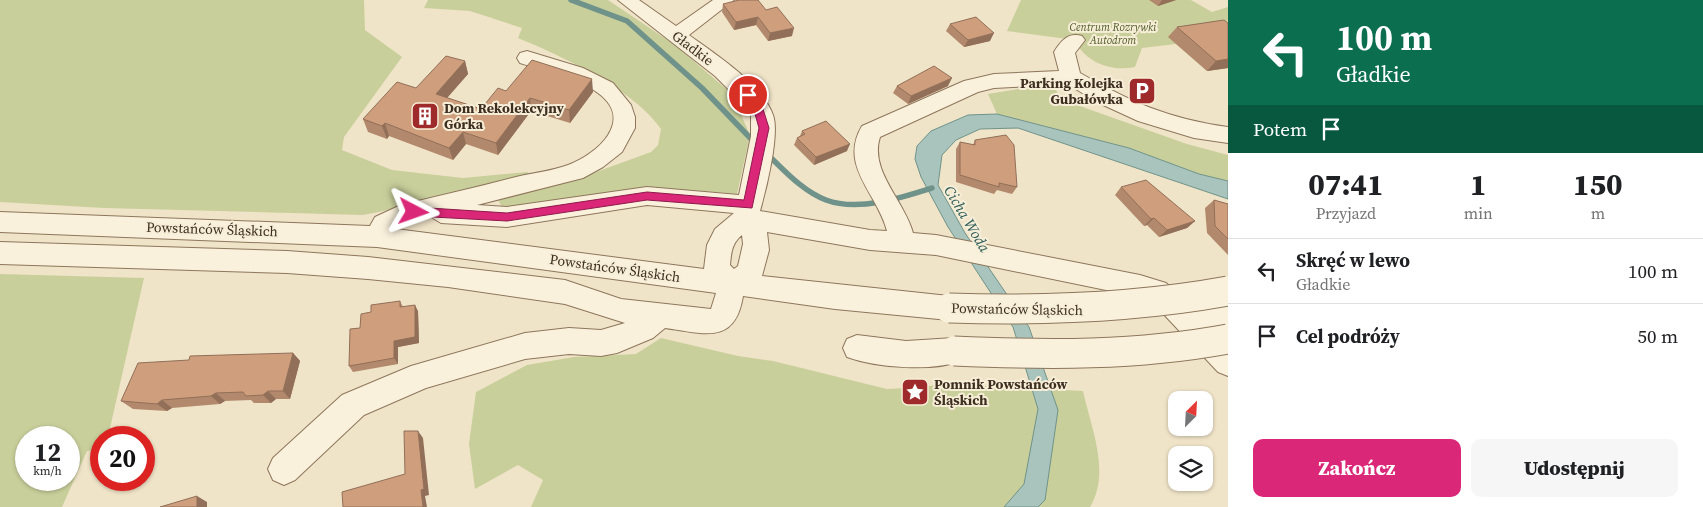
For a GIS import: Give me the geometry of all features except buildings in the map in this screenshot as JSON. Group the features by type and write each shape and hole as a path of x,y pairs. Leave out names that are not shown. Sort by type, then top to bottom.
{"street":[{"name":"Gładkie","path":"627,0 677,35 716,66 758,106 764,128 747,212"},
{"path":"677,35 725,0"},
{"path":"1071,77 1064,52 1075,40"},
{"path":"377,237 384,224 414,212 575,172 601,157 614,146 625,130 626,116 612,94 604,86 582,76 527,58"},
{"path":"903,243 894,213 871,178 866,162 864,145 870,132 972,86 994,81 1071,77 1109,99 1146,116 1194,130 1228,135"},
{"path":"414,212 507,217 647,196 747,212 856,238 936,245 1123,282 1156,291 1166,298 1228,363"},
{"path":"0,253 287,262 368,268 565,292 621,311 716,322 722,318 726,311 731,284 750,273 757,241 756,232 747,212"},
{"path":"731,284 716,269 717,255 726,234 747,212"},
{"name":"Powstańców Śląskich","path":"0,222 377,237 731,284 862,300 949,308 1028,311 1113,308 1228,291"},
{"path":"284,469 353,405 422,376 525,346 569,341 601,343 617,340 643,329 660,316"},
{"path":"1190,324 1228,316"},
{"path":"857,348 906,354 954,351 1044,355 1117,354 1163,351 1228,339"}],"green space":[{"path":"0,0 364,0 365,30 402,57 344,137 342,150 392,170 463,178 527,172 533,176 414,205 363,215 104,208 0,202"},
{"path":"428,0 608,0 675,45 732,94 750,135 737,194 691,190 633,189 503,210 498,199 577,179 651,152 658,145 661,129 634,101 616,88 575,64 518,38 522,28 470,11 424,8"},
{"name":"Centrum Rozrywki Autodrom","path":"1021,0 1191,0 1212,12 1228,7 1228,21 1205,27 1228,41 1228,68 1207,71 1176,44 1142,48 1135,67 1109,67 1085,55 1075,40 1007,31"},
{"path":"1053,83 1060,99 1187,144 1228,155 1228,181 1199,174 1129,148 997,114 988,94"},
{"path":"0,274 144,278 110,426 90,426 90,451 87,451 80,467 80,426 15,426 15,491 69,491 62,507 0,507"},
{"path":"661,338 738,356 773,361 887,389 906,388 907,394 921,397 921,387 946,384 1083,391 1099,465 1096,493 1090,507 531,507 543,480 518,465 475,489 469,444 476,392 527,365 574,357 636,354"}],"water":[{"path":"997,114 1129,148 1199,174 1228,181 1228,199 1018,128 980,129 956,140 942,155 938,185 965,233 1029,327 1058,410 1045,500 1038,507 1004,507 1024,484 1038,409 1013,327 948,227 921,177 915,159 917,146 931,131 968,115"}],"waterway":[{"path":"571,0 627,21 702,88 757,145"},
{"path":"765,152 793,179 809,191 826,200 838,203 852,205 879,202 932,188"}],"place":[{"name":"Parking Kolejka Gubałówka","path":"1142,91"},
{"name":"Dom Rekolekcyjny Górka","path":"425,116"},
{"name":"Pomnik Powstańców Śląskich","path":"915,392"}],"route":[{"path":"414,212 507,217 647,196 689,198 748,205 762,145 764,128 758,106 748,95"}],"water label":[{"name":"Cicha Woda","path":"967,219"}]}
